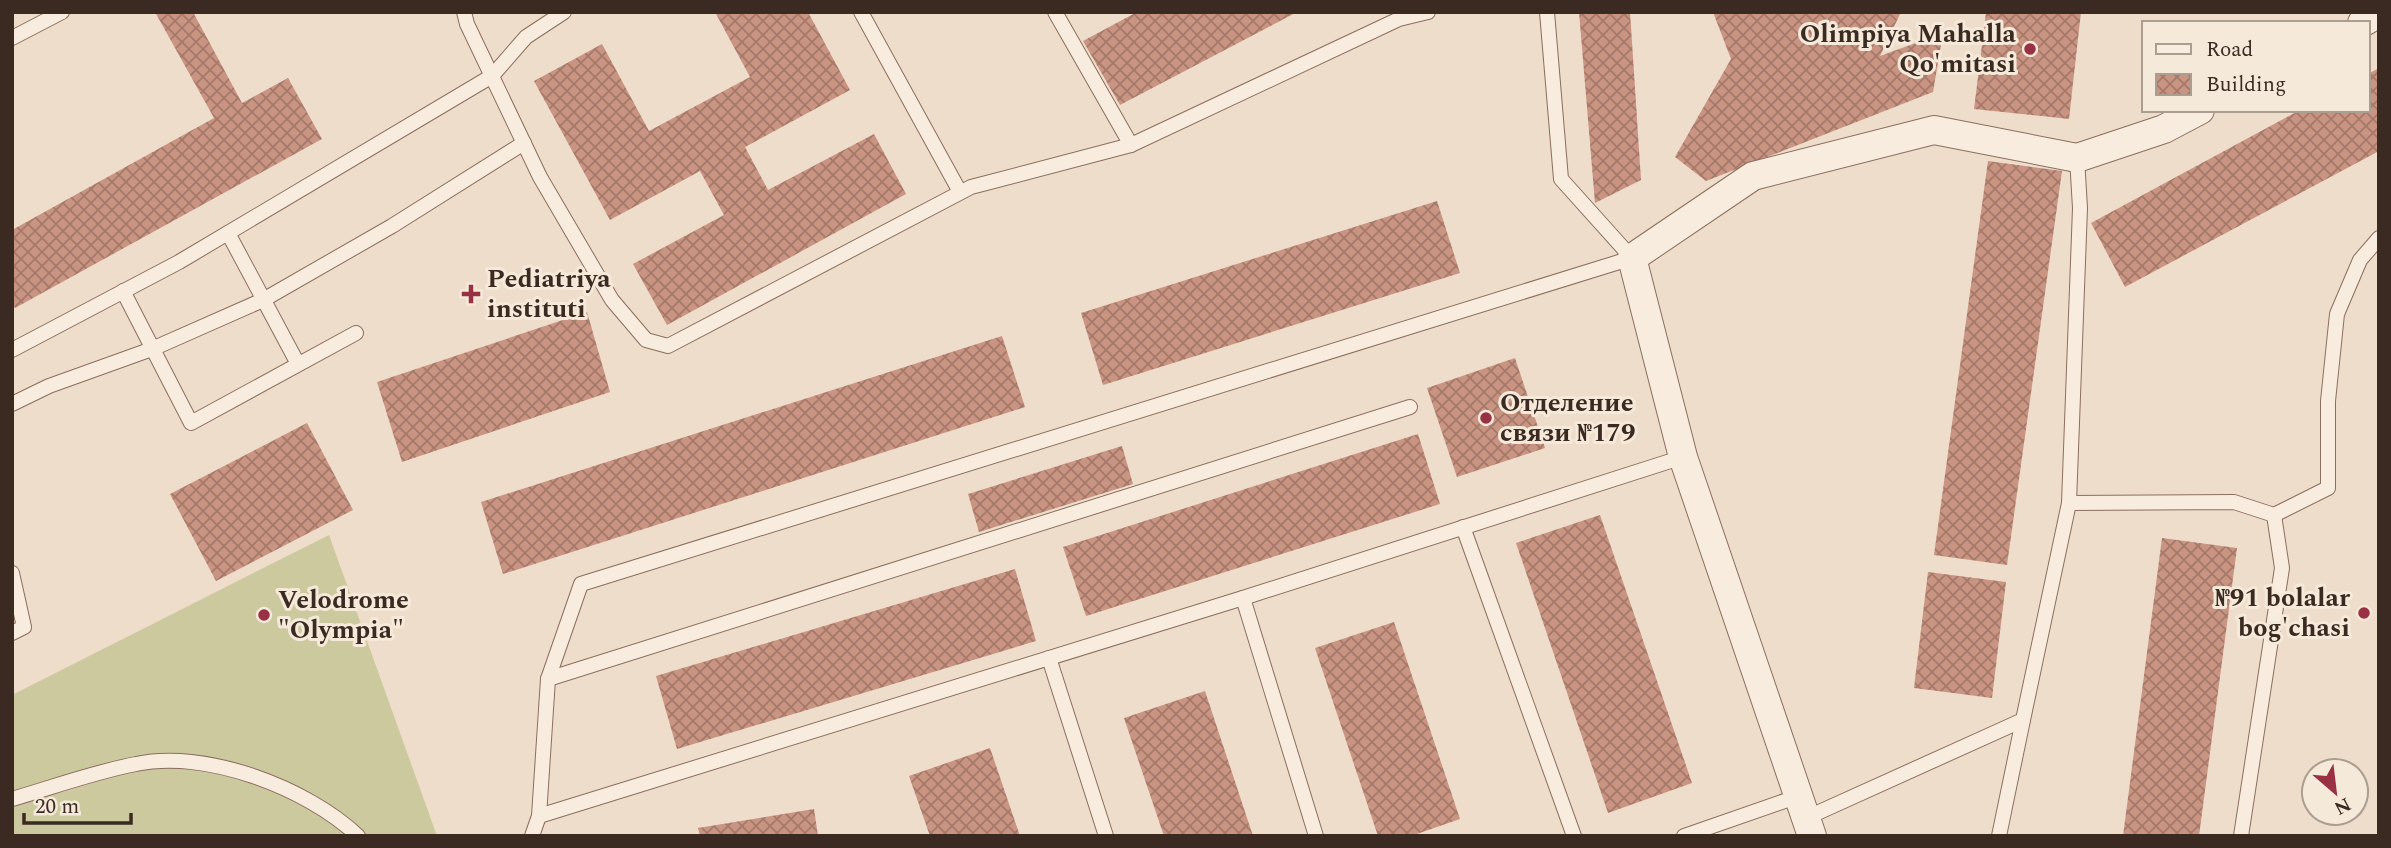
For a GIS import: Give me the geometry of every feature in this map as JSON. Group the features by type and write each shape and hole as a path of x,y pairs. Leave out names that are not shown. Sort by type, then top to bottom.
{"street":[{"path":"1806,817 1683,457 1632,258 1753,176 1934,130 2077,158 2164,129 2196,112"}],"lane":[{"path":"12,38 62,12"},
{"path":"464,12 540,177 612,300 646,340 668,346 971,187 1131,145 1399,19 1428,12"},
{"path":"12,350 228,233 492,76 526,37 564,12"},
{"path":"861,12 960,192"},
{"path":"1055,12 1131,145"},
{"path":"532,836 539,816 548,679 581,584 1632,258 1561,179 1547,12"},
{"path":"12,404 49,386 152,349 263,300 392,226 524,144"},
{"path":"1999,836 2069,503 2080,208 2077,158"},
{"path":"228,233 298,364"},
{"path":"2069,503 2234,502 2274,515 2328,488 2328,401 2337,314 2360,260 2379,238"},
{"path":"123,292 191,423 356,333"},
{"path":"548,679 1410,407"},
{"path":"539,816 1243,598 1683,457"},
{"path":"2241,836 2282,568 2274,515"},
{"path":"1463,527 1574,836"},
{"path":"12,573 18,630"},
{"path":"1243,598 1316,836"},
{"path":"1049,658 1106,836"},
{"path":"1684,836 1806,817 2023,720"},
{"path":"12,799 138,763 183,761 225,768 270,781 312,802 358,836"}],"shaded area":[{"name":"Velodrome \"Olympia\"","path":"329,535 437,836 12,836 12,695"}],"building":[{"path":"155,12 193,12 242,103 288,78 322,139 15,308 12,303 12,230 214,118"},
{"path":"715,12 808,12 850,90 745,147 768,190 874,134 906,194 667,325 633,264 724,215 700,171 610,220 534,81 602,44 649,131 750,77"},
{"path":"1137,12 1297,12 1120,105 1083,41"},
{"path":"1579,12 1630,12 1641,180 1595,203"},
{"path":"1713,12 1901,12 1880,56 1943,33 1933,92 1706,181 1675,157 1731,59"},
{"path":"1986,12 2081,12 2069,119 1974,109"},
{"path":"2379,68 2379,151 2125,287 2091,223 2296,112 2370,112 2370,73"},
{"path":"1988,161 2062,171 2007,565 1934,555"},
{"path":"1437,201 1460,273 1103,385 1081,313"},
{"path":"587,312 610,392 402,462 377,382"},
{"path":"1002,336 1025,407 503,574 481,502"},
{"path":"1515,358 1545,448 1457,477 1427,388"},
{"path":"307,423 353,510 216,581 170,494"},
{"path":"1418,434 1440,504 1086,616 1063,547"},
{"path":"1122,446 1133,484 979,532 968,494"},
{"path":"1600,515 1692,783 1608,813 1516,543"},
{"path":"2162,538 2237,548 2199,836 2123,836"},
{"path":"1015,569 1036,641 677,749 656,676"},
{"path":"1928,572 2006,582 1992,698 1914,688"},
{"path":"1394,622 1460,819 1411,836 1378,836 1315,648"},
{"path":"1205,691 1253,836 1164,836 1124,718"},
{"path":"990,748 1020,836 930,836 909,776"},
{"path":"814,809 818,836 700,836 698,828"}],"place":[{"name":"Olimpiya Mahalla Qo'mitasi","path":"2030,49"},
{"name":"Pediatriya instituti","path":"471,294"},
{"name":"Отделение связи №179","path":"1486,418"},
{"name":"№91 bolalar bog'chasi","path":"2364,613"},
{"name":"Velodrome \"Olympia\"","path":"264,615"}]}
